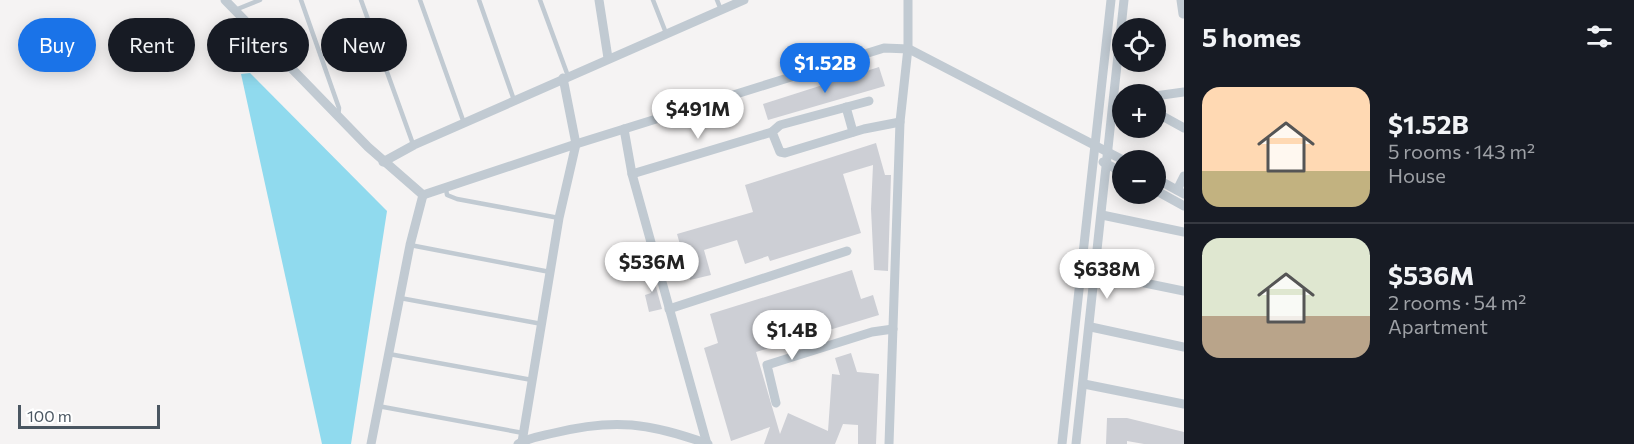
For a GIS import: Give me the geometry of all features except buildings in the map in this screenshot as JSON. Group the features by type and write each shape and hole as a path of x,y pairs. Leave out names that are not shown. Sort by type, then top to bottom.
{"street":[{"path":"225,0 383,162 423,195"},
{"path":"599,0 608,58"},
{"path":"383,162 414,145 565,77 744,0"},
{"path":"889,444 900,122 908,48 908,0"},
{"path":"1062,444 1111,0"},
{"path":"1118,84 1124,0"},
{"path":"1181,0 1183,14"},
{"path":"423,195 576,144 884,48 908,48 1112,154"},
{"path":"565,77 576,144 560,218 521,440 577,427 632,424 662,428 708,444"},
{"path":"1166,95 1184,93"},
{"path":"632,174 772,132 780,125 869,101"},
{"path":"846,107 853,132"},
{"path":"1166,118 1184,128"},
{"path":"772,132 780,152 785,153 853,132 900,122"},
{"path":"1078,442 1107,152 1112,126"},
{"path":"624,129 632,174 708,444"},
{"path":"1085,142 1094,156 1112,166"},
{"path":"1166,184 1180,192 1184,176"},
{"path":"371,444 410,244 423,195"},
{"path":"1166,196 1184,206"},
{"path":"1102,215 1184,232"},
{"path":"669,309 847,251"},
{"path":"1096,273 1184,291"},
{"path":"1091,327 1184,347"},
{"path":"776,403 767,365 872,332 893,329"},
{"path":"1084,384 1184,404"}],"lane":[{"path":"233,10 260,0"},
{"path":"301,0 339,108 338,117"},
{"path":"361,0 414,145"},
{"path":"420,0 464,123"},
{"path":"479,0 514,100"},
{"path":"540,0 565,77"},
{"path":"653,0 666,33"},
{"path":"717,0 721,10"},
{"path":"446,189 447,195 457,199 560,218"},
{"path":"410,244 550,272"},
{"path":"399,298 542,324"},
{"path":"389,354 532,380"},
{"path":"378,406 521,440"}],"water":[{"path":"250,73 387,211 351,444 322,444 241,74"}]}
